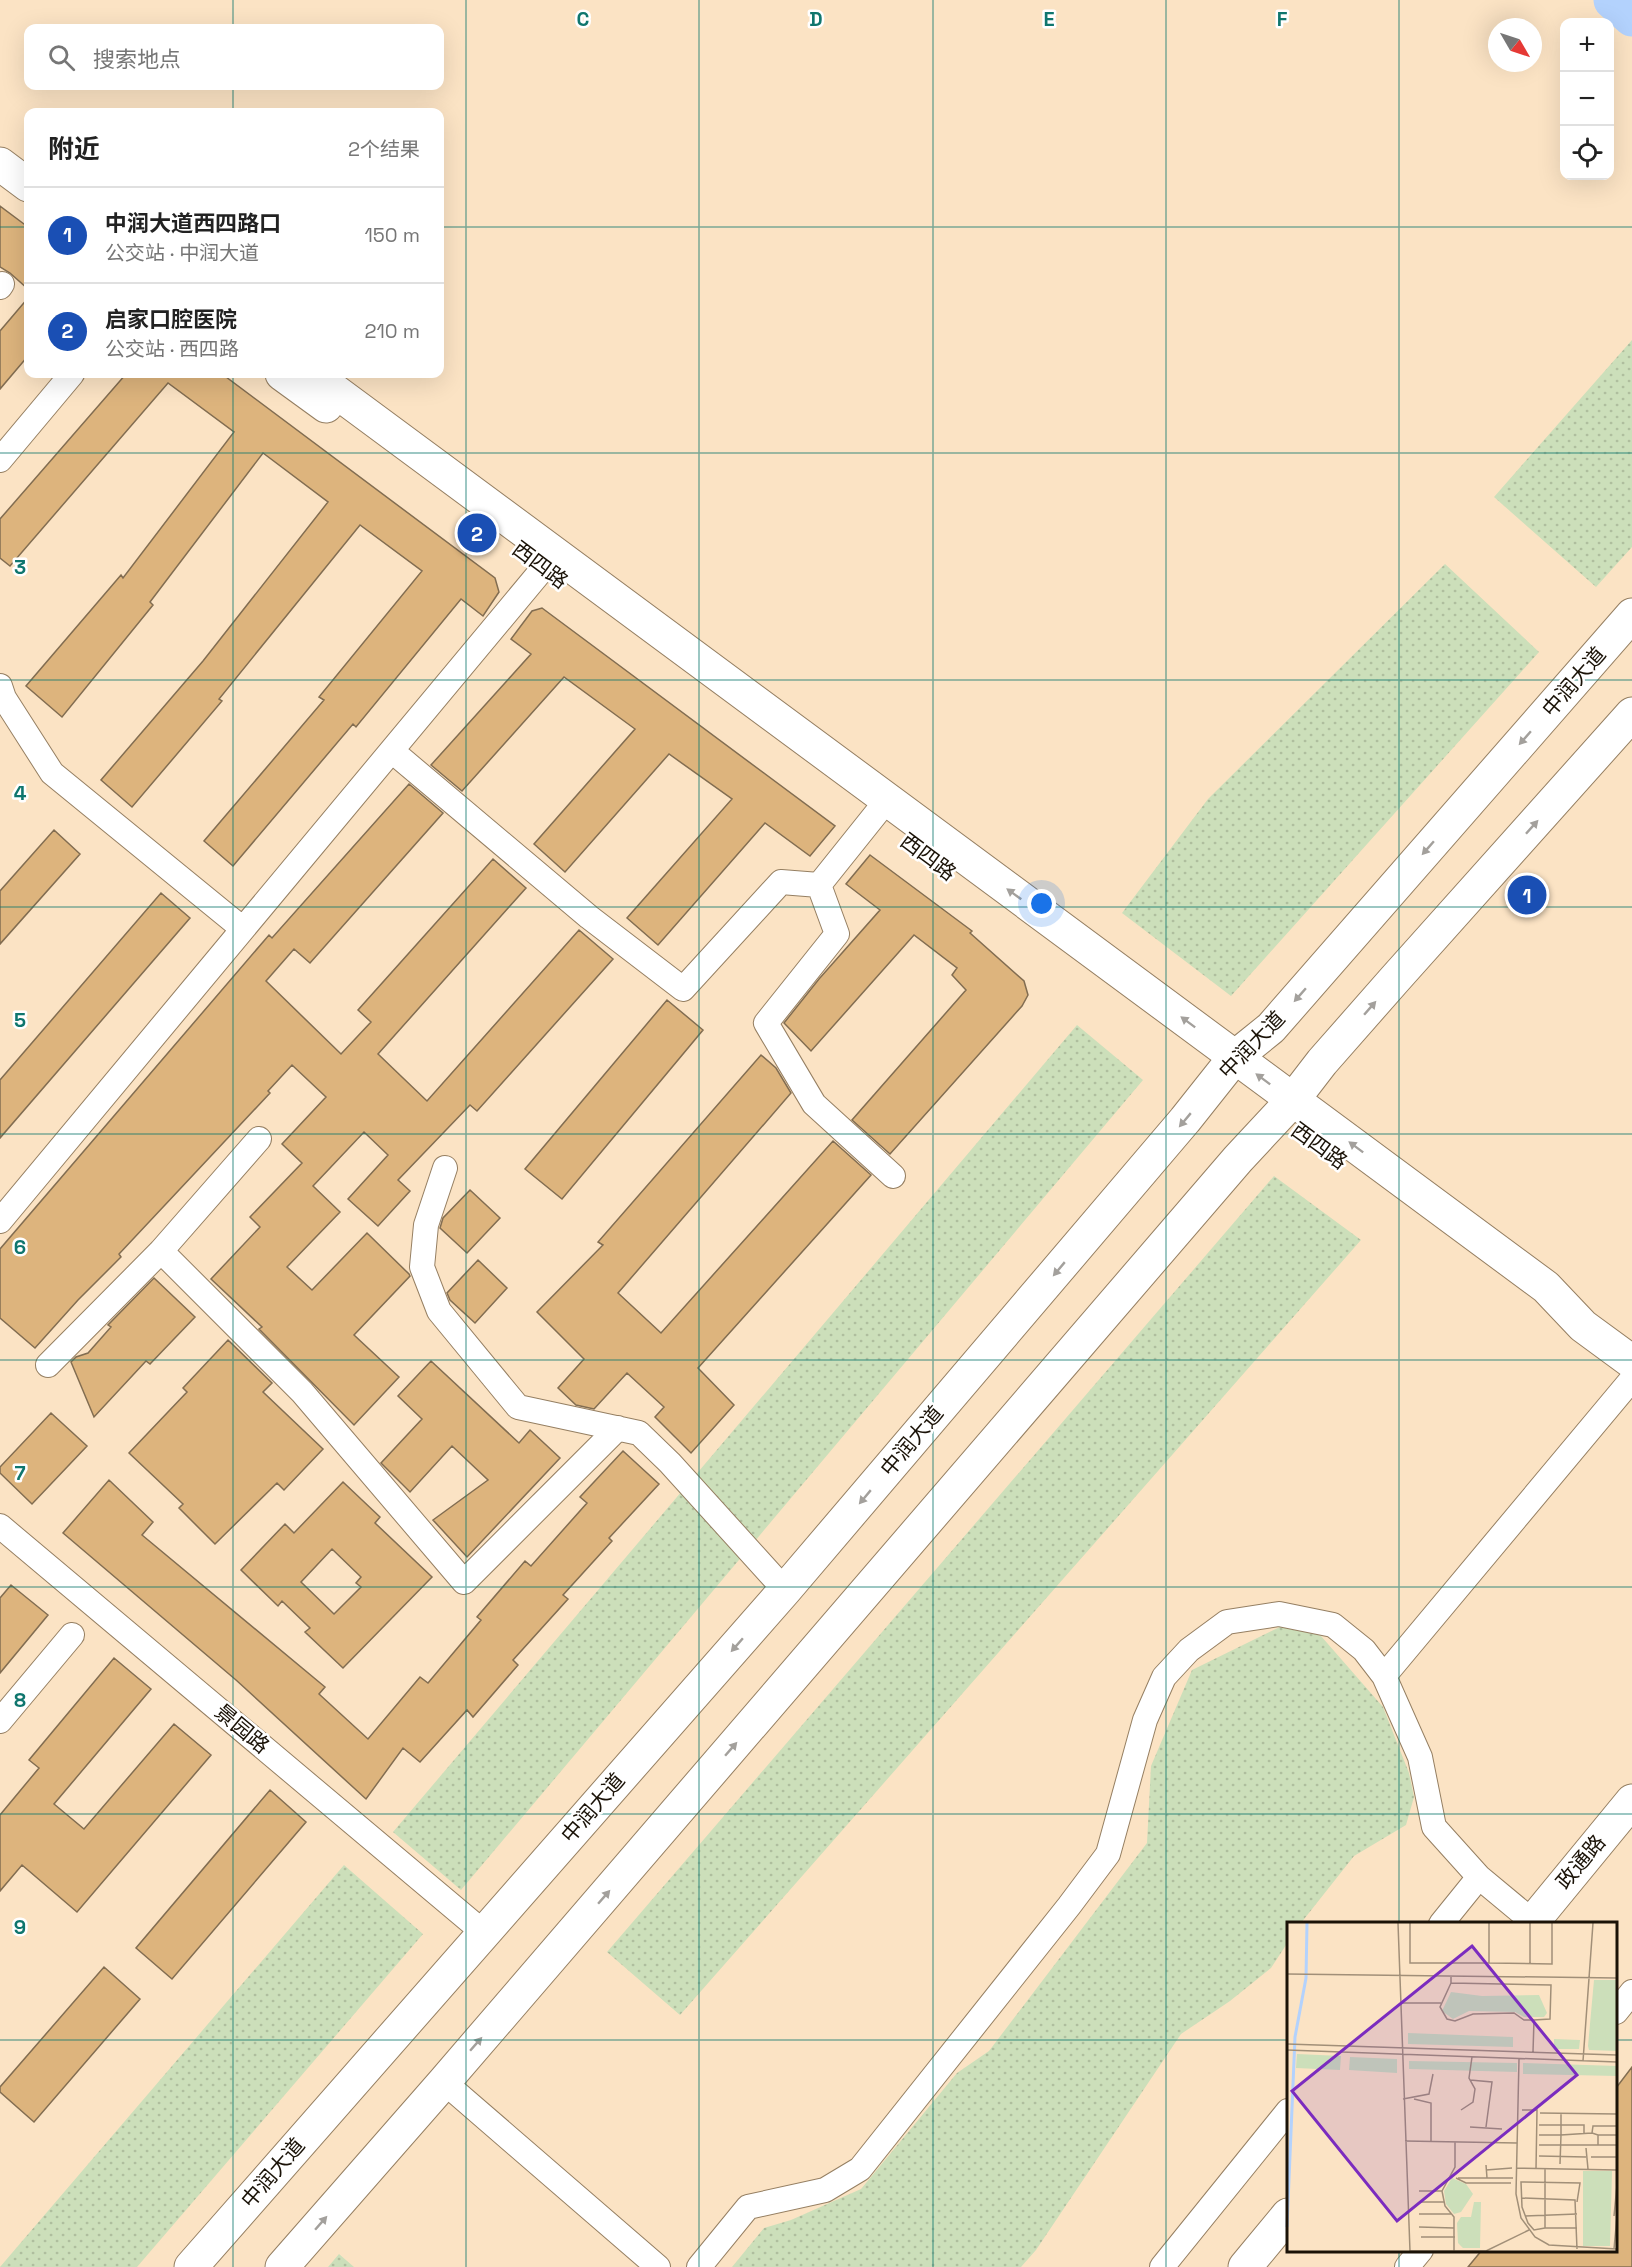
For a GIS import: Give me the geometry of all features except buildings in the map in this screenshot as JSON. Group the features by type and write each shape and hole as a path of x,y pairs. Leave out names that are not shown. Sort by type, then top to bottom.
{"main road":[{"path":"0,144 24,162"},
{"path":"0,164 24,183"},
{"name":"西四路","path":"288,378 550,560"},
{"name":"西四路","path":"317,378 550,560 1284,1108 1538,1306 1583,1326 1632,1362"},
{"name":"中润大道","path":"191,2267 785,1590 1228,1066 1271,1028 1632,615"},
{"path":"282,2267 1322,1062 1632,714"},
{"name":"政通路","path":"1532,1922 1632,1801"},
{"path":"1245,2267 1287,2216"}],"street":[{"path":"0,460 69,378"},
{"path":"0,1221 550,560"},
{"path":"1,694 52,773 243,929"},
{"path":"392,751 590,917 683,989 781,882 819,885"},
{"path":"819,885 881,808"},
{"path":"819,885 837,934 766,1023 814,1104 893,1176"},
{"path":"48,1365 161,1251 260,1139"},
{"path":"445,1168 426,1225 422,1268 440,1311 518,1407 639,1433 785,1590"},
{"path":"161,1251 302,1392 464,1582 618,1428"},
{"path":"1384,1676 1632,1379"},
{"name":"景园路","path":"0,1526 483,1932"},
{"path":"699,2267 748,2207 825,2190 860,2169 1108,1854 1145,1720 1164,1677 1189,1650 1227,1622 1279,1614 1333,1626 1364,1650 1384,1676 1420,1757 1434,1827 1479,1877 1532,1922"},
{"path":"0,1721 72,1635"},
{"path":"1442,1922 1479,1877"},
{"path":"1617,2011 1632,1992"},
{"path":"444,2082 658,2267"},
{"path":"1162,2267 1287,2112"},
{"path":"1407,2267 1419,2252"}],"green space":[{"path":"1632,340 1632,547 1596,587 1494,497"},
{"path":"1445,564 1539,652 1231,996 1122,913 1208,799"},
{"path":"1077,1025 1143,1080 461,1890 393,1832"},
{"path":"1274,1176 1361,1240 680,2015 607,1952"},
{"path":"1286,1624 1321,1636 1383,1707 1409,1773 1414,1797 1406,1825 1354,1856 1302,1922 1287,1922 1287,1944 1271,1968 1230,2001 1181,2034 1036,2250 1021,2267 732,2267 764,2228 791,2220 861,2189 957,2073 989,2051 1147,1843 1151,1766 1192,1670"},
{"path":"344,1865 423,1934 137,2267 0,2267"},
{"path":"339,2254 354,2267 328,2267"}],"waterway":[{"path":"1613,0 1632,17"}],"place":[{"name":"启家口腔医院","path":"477,533"},
{"name":"中润大道西四路口","path":"1527,895"}]}
